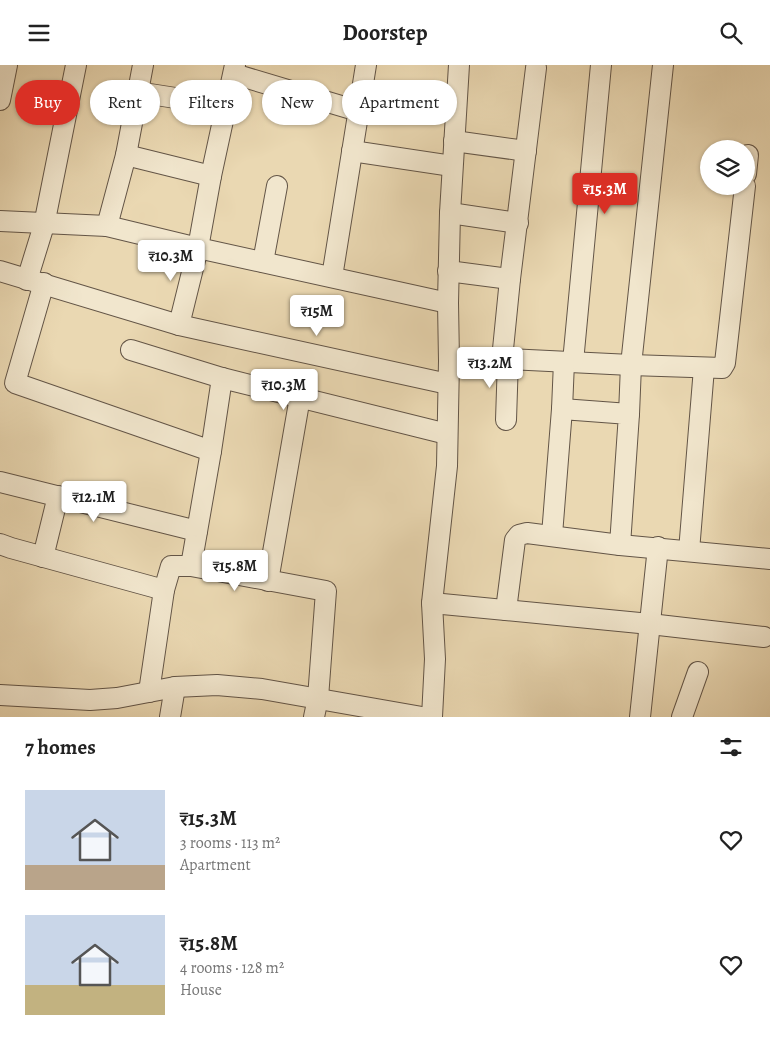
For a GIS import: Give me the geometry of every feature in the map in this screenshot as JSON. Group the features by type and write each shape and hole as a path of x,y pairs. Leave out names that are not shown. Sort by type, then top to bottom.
{"street":[{"path":"0,100 7,65"},
{"path":"76,65 15,383 211,451"},
{"path":"140,80 143,65"},
{"path":"363,80 366,65"},
{"path":"432,717 435,659 432,603 447,466 448,271 452,166 459,65"},
{"path":"552,535 562,409 569,362 601,65"},
{"path":"620,545 631,365 663,65"},
{"path":"506,420 505,359 510,279 536,68"},
{"path":"234,69 342,106"},
{"path":"107,226 126,155 131,125"},
{"path":"179,325 198,249 222,125"},
{"path":"332,277 356,125"},
{"path":"454,141 526,151"},
{"path":"352,151 452,166"},
{"path":"126,155 211,176"},
{"path":"263,262 277,186"},
{"path":"449,361 505,359 722,368 725,363 744,195"},
{"path":"450,213 518,223"},
{"path":"0,221 44,225 107,226 198,249 448,303"},
{"path":"0,271 179,325 448,384"},
{"path":"448,271 510,279"},
{"path":"131,350 222,378 447,434"},
{"path":"689,551 704,368"},
{"path":"191,566 222,378"},
{"path":"268,581 300,397"},
{"path":"562,409 628,414"},
{"path":"0,482 197,531"},
{"path":"43,557 58,496"},
{"path":"506,610 515,540 519,535 526,533 620,545 658,547 770,559"},
{"path":"0,544 164,590"},
{"path":"640,717 658,547"},
{"path":"149,692 164,590 171,566 191,566 326,591 316,708"},
{"path":"432,603 764,637"},
{"path":"682,717 698,672"},
{"path":"0,695 90,700 175,687 217,685 262,689 316,708 422,717"},
{"path":"170,717 175,687"}]}
